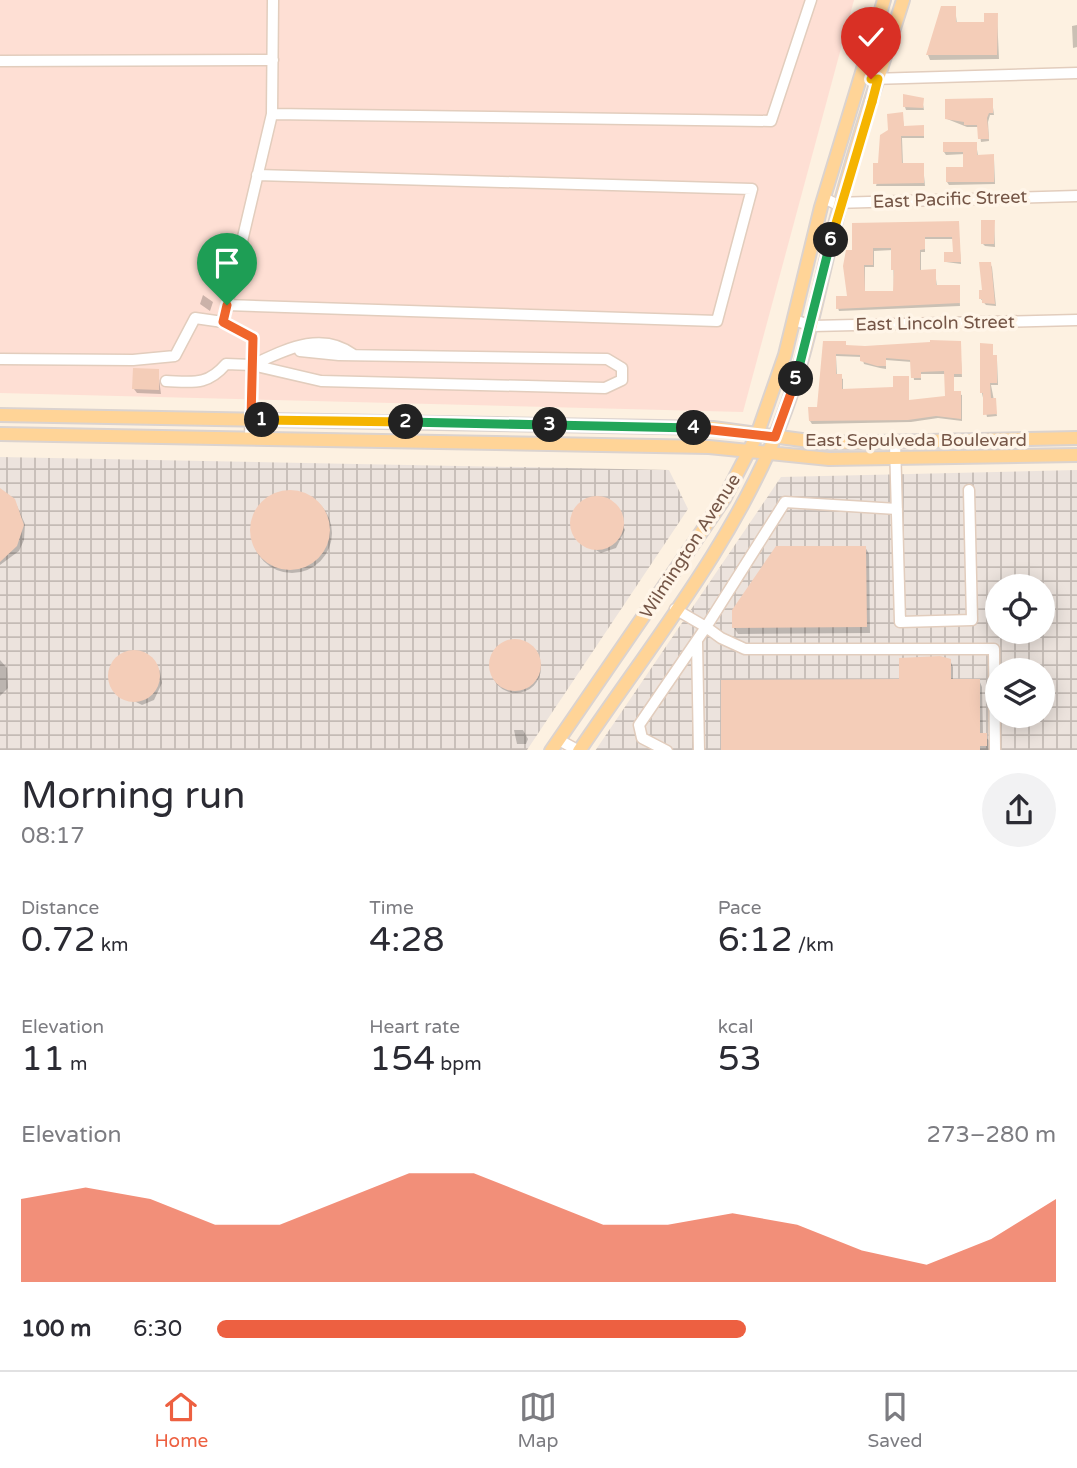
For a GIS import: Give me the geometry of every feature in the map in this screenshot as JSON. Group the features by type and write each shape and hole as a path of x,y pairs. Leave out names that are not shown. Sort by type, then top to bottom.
{"main road":[{"name":"Wilmington Avenue","path":"555,745 717,509 757,435 794,320 824,198 884,0"},
{"name":"Wilmington Avenue","path":"580,750 722,539 775,437 812,326 841,202 903,0"},
{"name":"East Sepulveda Boulevard","path":"0,415 713,428 824,443 1077,438"},
{"name":"East Sepulveda Boulevard","path":"0,434 709,447 767,455 896,460 1077,455"}],"street":[{"path":"223,322 272,114 273,0"},
{"path":"272,114 771,121 811,0"},
{"path":"0,61 272,60"},
{"path":"861,73 871,79 1077,73"},
{"path":"227,305 717,321 752,189 257,175"},
{"name":"East Pacific Street","path":"824,198 841,202 1077,196"},
{"path":"0,359 133,360 175,356 195,318 223,322 253,338 250,438"},
{"name":"East Lincoln Street","path":"794,320 812,326 1077,320"},
{"path":"252,365 314,342 343,347 354,355"},
{"path":"166,381 201,382 215,377 226,364 252,365 321,381 605,388 622,380 622,368 607,359 354,355 337,362 311,359 296,350"},
{"path":"895,443 900,622 972,620 969,490"},
{"path":"665,750 642,738 639,725 697,641 785,502 897,509"},
{"path":"675,609 721,638 745,649 994,649 995,750"},
{"path":"697,641 700,663 699,750"},
{"path":"555,745 575,750"}],"shaded area":[{"path":"0,0 854,0 743,412 0,393"},
{"path":"0,457 669,470 688,509 527,750 0,750"},
{"path":"1077,470 1077,750 596,750 781,477"}],"building":[{"path":"941,6 956,6 956,22 984,22 984,13 998,13 997,55 926,55"},
{"path":"903,94 924,98 923,108 903,107"},
{"path":"993,98 993,113 989,113 987,118 989,139 978,139 977,125 964,125 964,122 945,119 945,99"},
{"path":"903,112 904,126 924,125 924,136 901,136 902,163 924,163 924,183 873,184 873,163 878,163 880,135 888,130 887,114"},
{"path":"943,142 977,142 977,155 994,154 994,182 946,182 946,167 963,167 963,152 943,152"},
{"path":"981,220 995,220 994,244 981,244"},
{"path":"959,221 961,262 944,262 944,252 953,252 952,237 925,237 925,249 920,250 920,270 936,269 936,285 960,285 960,303 836,309 836,296 847,296 843,266 846,250 852,250 852,223","holes":["873,248 891,248 893,291 865,291 864,265 873,265"]},
{"path":"979,262 991,262 995,304 982,303 982,299 979,299 979,290 982,290"},
{"path":"823,341 846,341 846,345 865,346 961,341 962,374 954,374 954,391 961,391 961,419 936,416 908,420 809,421 808,407 817,407","holes":["836,354 860,355 860,361 877,366 886,366 886,358 910,360 911,378 921,378 921,372 944,371 945,396 909,400 909,376 893,376 893,387 842,389 842,374 836,374"]},
{"path":"980,343 993,344 993,355 997,355 997,383 990,383 991,398 996,398 997,414 983,415"},
{"path":"133,368 159,369 159,390 132,389"},
{"path":"0,488 15,499 24,525 17,546 0,562"},
{"path":"290,490 305,493 318,502 327,515 330,530 327,545 318,558 305,567 290,570 275,567 262,558 253,545 250,530 253,515 262,502 275,493"},
{"path":"597,496 616,504 624,523 616,542 597,550 578,542 570,523 578,504"},
{"path":"776,546 866,546 867,627 732,628 732,610"},
{"path":"515,639 525,641 533,647 539,655 539,675 533,683 525,689 515,691 505,689 497,683 491,675 489,665 491,655 497,647 505,641"},
{"path":"134,650 153,657 160,676 153,695 134,702 115,695 108,676 115,657"},
{"path":"940,656 951,659 951,679 980,679 980,733 987,733 987,746 980,746 980,750 721,750 721,680 899,679 899,658"}],"route":[{"path":"227,305 223,322 253,338 251,419 713,428 775,437 812,326 838,212 878,79 871,79"}]}
